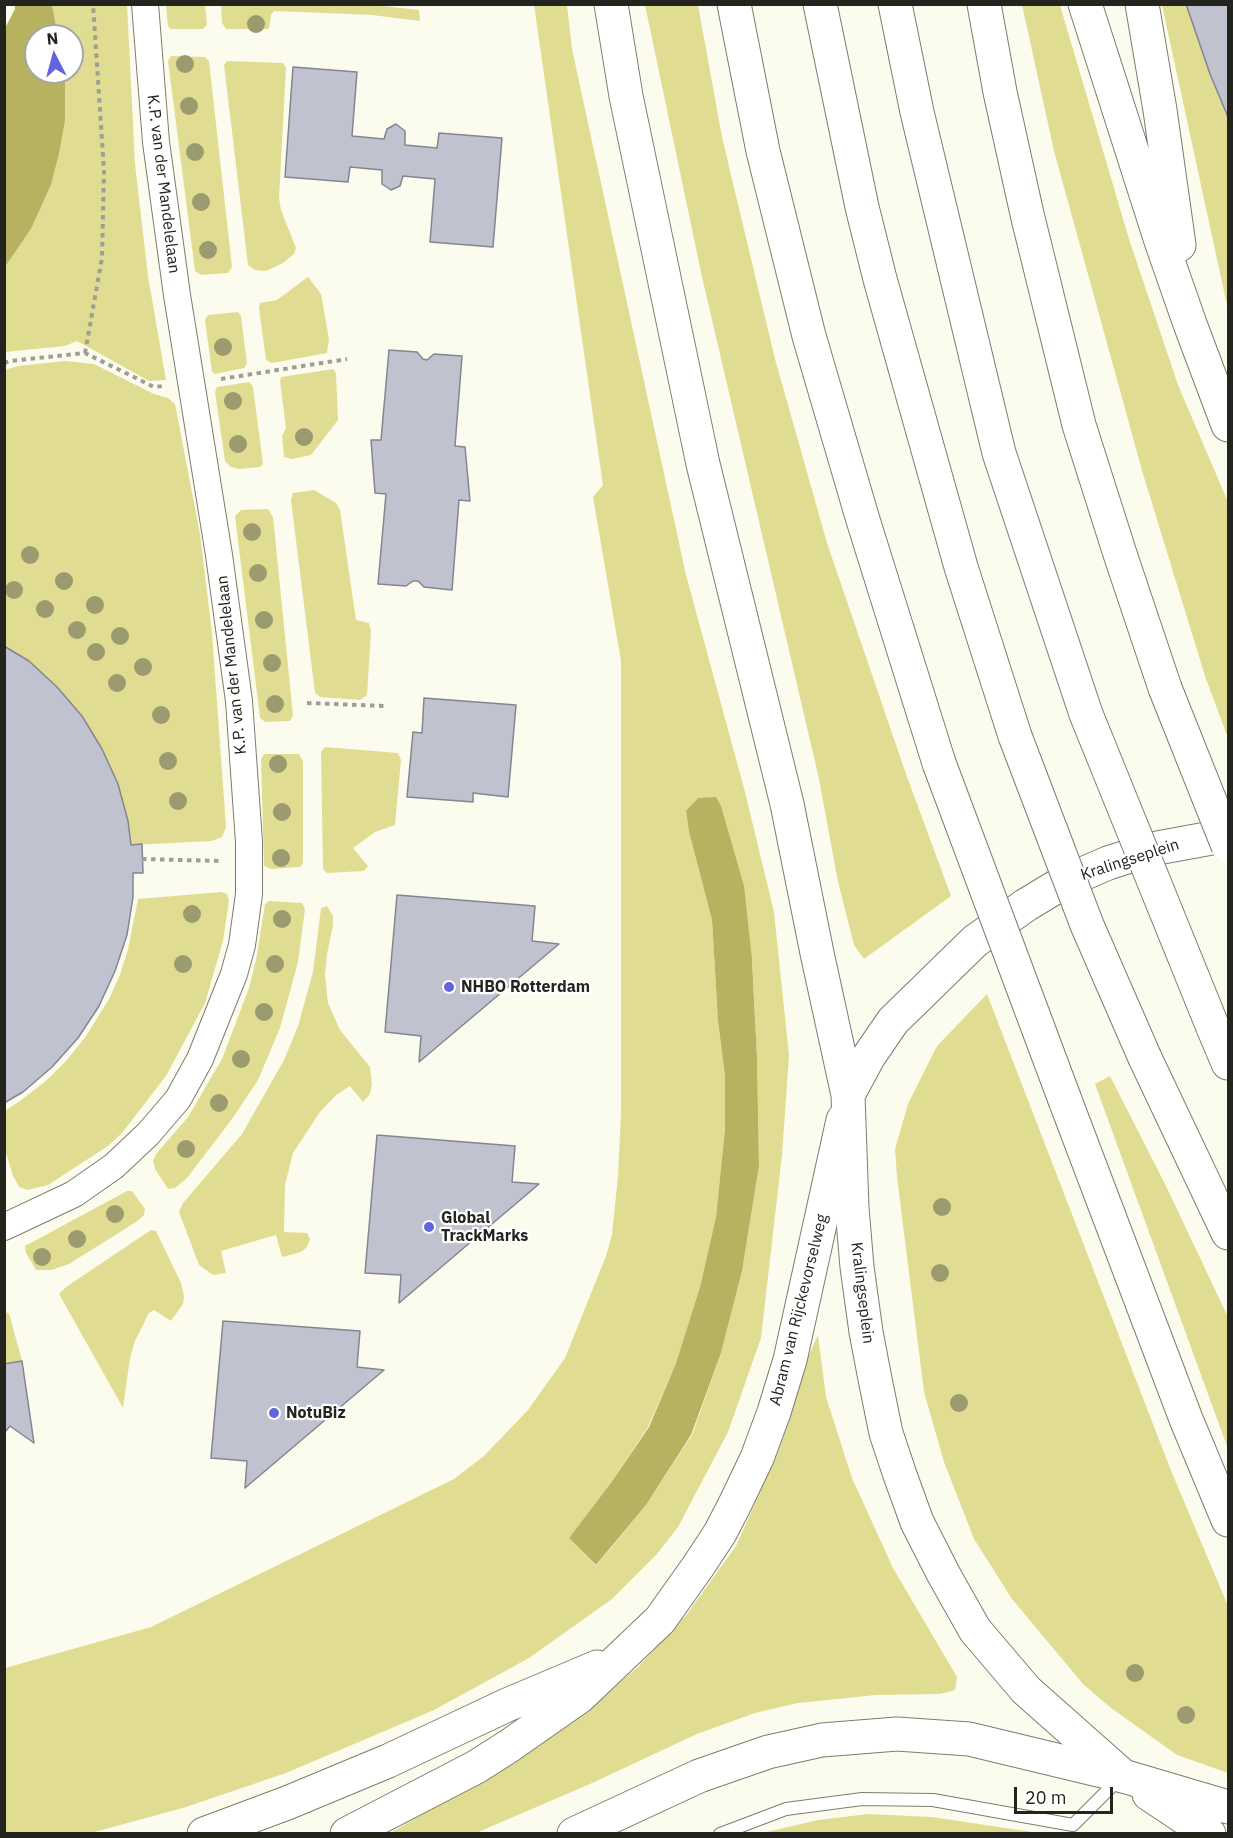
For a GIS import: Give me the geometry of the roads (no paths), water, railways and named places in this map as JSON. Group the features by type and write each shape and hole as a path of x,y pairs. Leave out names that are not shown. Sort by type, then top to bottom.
{"main road":[{"path":"611,4 626,96 702,464 787,804 848,1095"},
{"path":"734,4 764,151 809,336 866,531 939,763 1186,1419 1228,1520"},
{"path":"820,4 862,207 880,279 961,567 1015,736 1087,925 1145,1058 1228,1233"},
{"path":"895,4 917,112 999,453 1086,714 1228,1063"},
{"path":"984,4 1000,92 1027,214 1079,425 1166,688 1228,846"},
{"path":"1085,4 1190,324 1228,424"},
{"path":"1142,4 1160,110 1190,324"},
{"name":"Kralingseplein","path":"1228,835 1152,849 1108,863 1064,882 1026,905 975,941 893,1021 869,1056 848,1095 852,1208 857,1267 866,1332 886,1433 917,1522 944,1575 975,1630 1026,1690 1123,1776 1228,1807"},
{"name":"Abram van Rijckevorselweg","path":"347,1833 476,1767 579,1697 660,1620 720,1533 757,1458 790,1360 848,1095"},
{"path":"204,1833 287,1803 388,1761 629,1651"},
{"path":"574,1833 699,1776 768,1752 822,1740 897,1734 969,1739 1123,1776 1209,1833"}],"street":[{"name":"K.P. van der Mandelelaan","path":"4,1227 74,1194 114,1166 148,1134 178,1099 200,1059 234,974 244,934 249,894 239,701 219,555 175,283 156,142 145,4"}],"lane":[{"path":"720,1833 786,1809 861,1799 933,1800 1072,1825 1123,1776"}],"place":[{"name":"NHBO Rotterdam","path":"449,987"},
{"name":"Global TrackMarks","path":"429,1227"},
{"name":"NotuBiz","path":"274,1413"}]}
